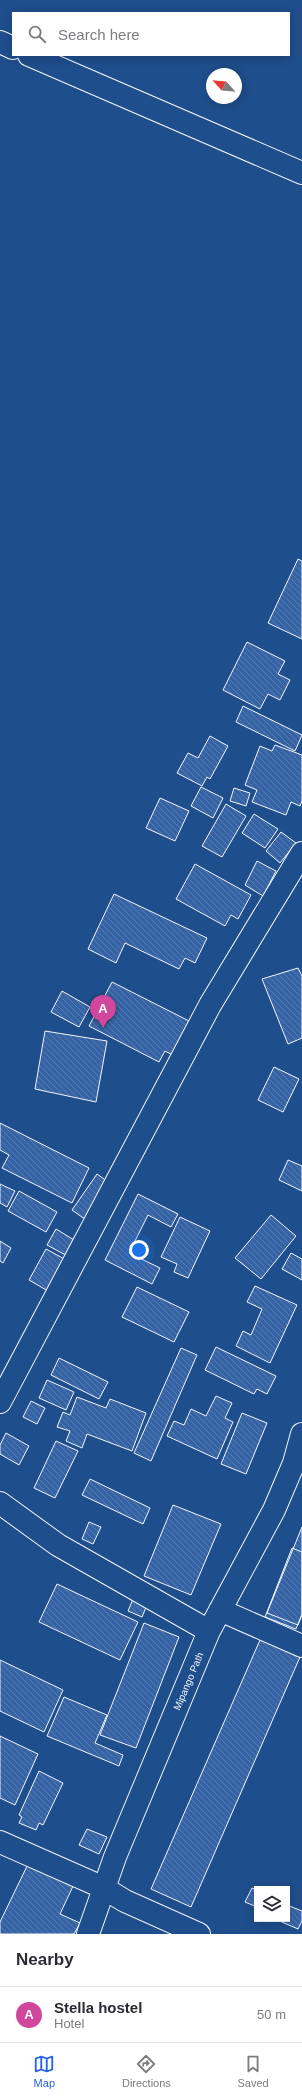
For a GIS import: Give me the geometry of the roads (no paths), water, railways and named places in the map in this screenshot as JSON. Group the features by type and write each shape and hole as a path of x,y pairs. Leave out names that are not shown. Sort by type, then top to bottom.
{"street":[{"path":"0,42 12,48"},
{"path":"31,56 302,172"},
{"path":"0,1402 210,1005 302,853"},
{"name":"Mipango Path","path":"88,1934 102,1887 209,1631 274,1510 294,1463 302,1434"},
{"path":"0,1503 58,1545 209,1631"},
{"path":"220,1610 302,1646"},
{"path":"0,1842 102,1887 125,1901 199,1934"}],"place":[{"name":"Stella hostel","path":"103,1028"}]}
